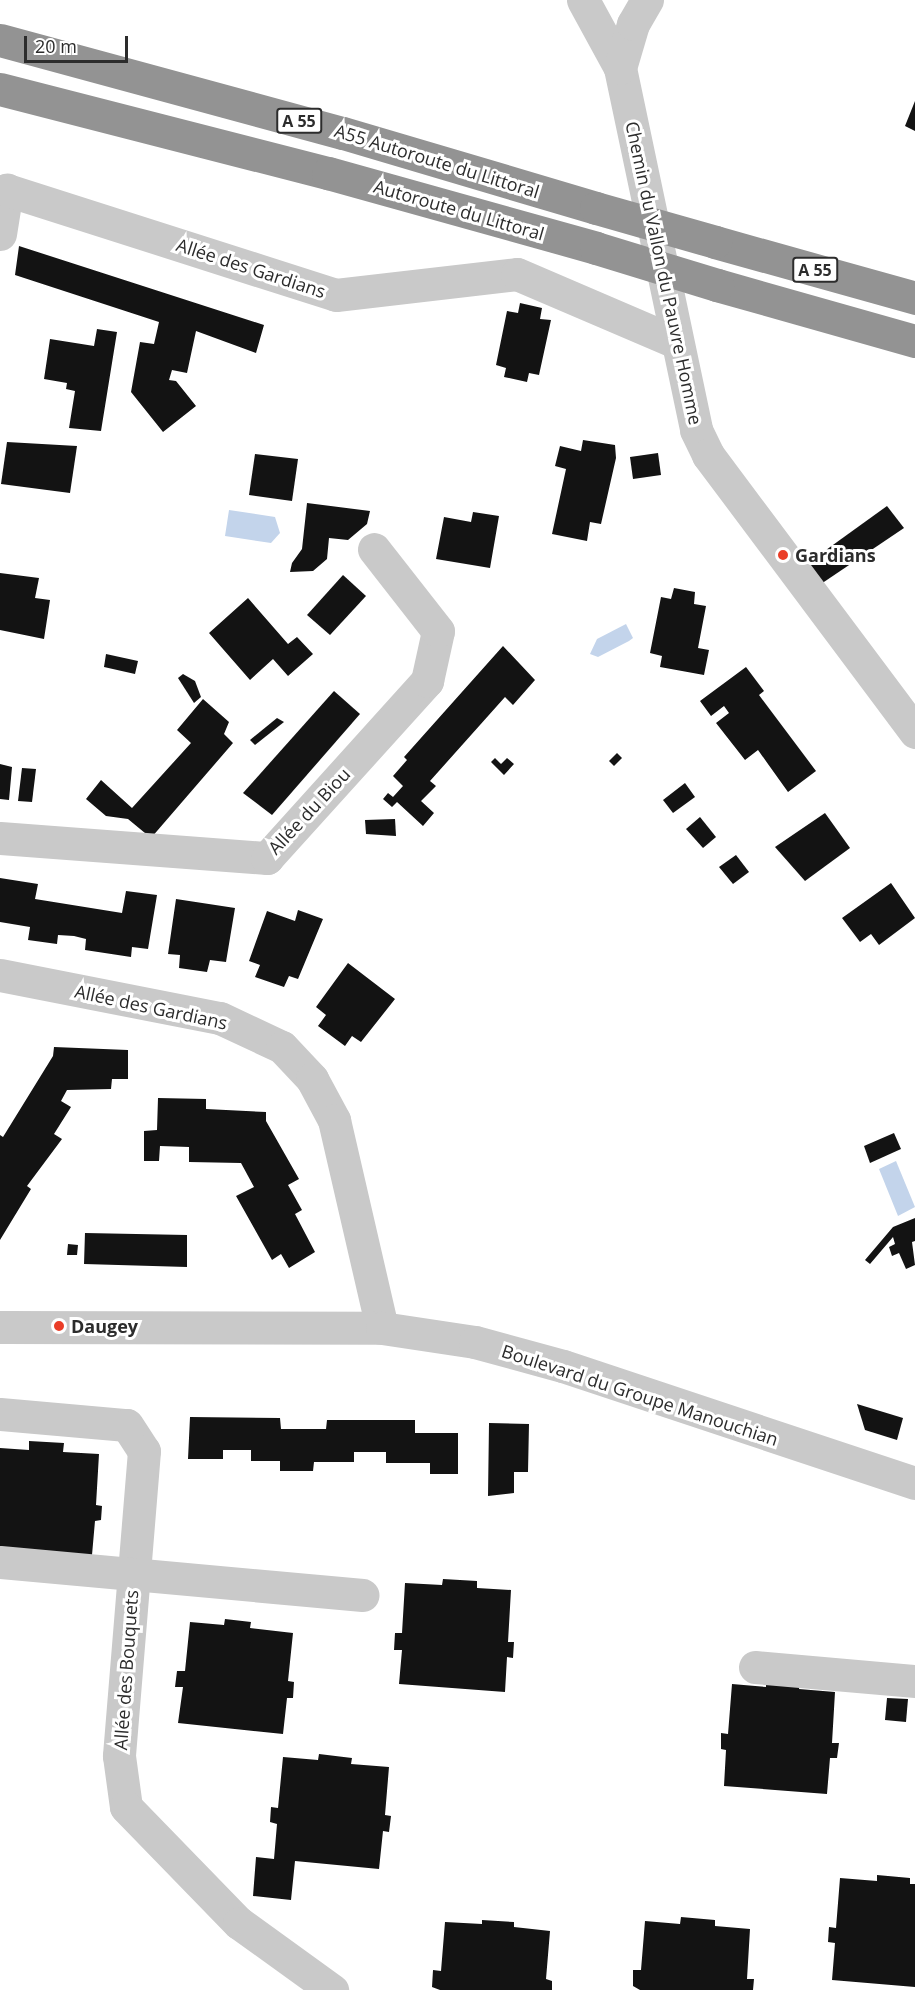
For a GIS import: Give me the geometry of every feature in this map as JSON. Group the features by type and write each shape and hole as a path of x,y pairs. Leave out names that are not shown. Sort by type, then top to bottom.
{"highway":[{"name":"A55 Autoroute du Littoral","path":"0,40 343,133 596,208 915,298"},
{"name":"Autoroute du Littoral","path":"0,89 328,173 915,341"}],"street":[{"name":"Chemin du Vallon du Pauvre Homme","path":"584,0 620,68 696,430 708,455 915,732"},
{"name":"Chemin du Vallon du Pauvre Homme","path":"620,68 633,24 647,0"},
{"name":"Allée des Gardians","path":"0,234 7,190 336,295 517,273 676,342"},
{"name":"Allée du Biou","path":"0,838 267,858 427,681 438,631 374,549"},
{"name":"Allée des Gardians","path":"0,975 220,1018 282,1047 312,1079 333,1120 382,1328"},
{"name":"Boulevard du Groupe Manouchian","path":"0,1327 382,1328 475,1342 563,1366 915,1483"},
{"name":"Allée des Bouquets","path":"0,1414 127,1425 144,1451 118,1756 126,1807 239,1923 332,1990"},
{"path":"0,1562 363,1596"},
{"path":"754,1667 915,1681"}],"water":[{"path":"229,510 275,517 280,533 271,543 225,536"},
{"path":"626,624 633,638 598,657 590,654 597,639"},
{"path":"896,1161 915,1207 898,1216 879,1169"}],"building":[{"path":"915,101 915,131 905,126"},
{"path":"19,246 264,325 256,353 196,331 187,373 172,370 169,380 176,381 196,406 163,432 131,392 140,342 154,344 159,322 15,275"},
{"path":"520,303 542,308 540,319 551,320 539,375 529,373 527,382 504,377 506,368 496,365 507,311 518,313"},
{"path":"97,329 117,332 101,431 69,428 75,391 66,389 67,383 44,379 50,339 94,346"},
{"path":"583,440 615,445 616,458 601,524 590,522 587,541 552,534 566,469 555,466 560,446 581,451"},
{"path":"7,442 77,446 70,493 1,484"},
{"path":"658,453 661,475 633,479 630,457"},
{"path":"255,454 298,459 292,501 249,495"},
{"path":"307,503 370,511 367,524 348,540 329,538 327,559 313,571 290,572 292,563 302,549"},
{"path":"887,506 904,528 815,588 801,568"},
{"path":"473,512 499,516 490,568 436,559 444,517 471,522"},
{"path":"0,573 39,578 35,598 50,600 44,639 0,630"},
{"path":"343,575 366,596 330,635 307,615"},
{"path":"674,588 695,592 694,604 706,606 698,648 709,650 704,675 660,667 662,656 650,653 661,597 671,599"},
{"path":"248,598 288,644 297,637 313,654 288,676 273,659 250,680 209,633"},
{"path":"503,646 535,680 513,705 505,697 430,781 436,786 421,801 434,813 423,826 397,802 392,807 383,799 388,793 393,797 403,786 393,776 407,760 404,757"},
{"path":"106,654 138,661 135,674 104,667"},
{"path":"746,667 764,691 759,695 816,771 788,792 758,750 745,760 716,723 729,713 724,706 711,716 700,701"},
{"path":"183,674 195,681 201,697 194,703 178,678"},
{"path":"334,691 360,714 272,815 243,793"},
{"path":"203,699 229,722 224,734 233,743 151,838 128,819 106,816 86,799 101,780 132,808 191,743 177,730"},
{"path":"277,718 284,722 255,745 250,740"},
{"path":"617,753 622,758 614,766 609,761"},
{"path":"495,758 501,764 507,758 514,764 504,775 491,762"},
{"path":"0,764 12,767 9,800 0,799"},
{"path":"22,768 36,769 32,802 18,801"},
{"path":"685,783 695,797 673,813 663,800"},
{"path":"825,813 850,848 805,881 775,847"},
{"path":"700,817 716,837 703,848 686,829"},
{"path":"395,819 396,836 366,834 365,820"},
{"path":"736,855 749,872 733,884 719,867"},
{"path":"0,878 38,884 35,899 122,913 126,891 157,895 148,949 132,947 131,957 85,950 86,939 74,936 58,935 57,944 28,940 30,927 0,922"},
{"path":"891,883 915,918 879,945 871,934 860,942 842,918"},
{"path":"176,899 235,908 226,962 210,960 207,972 179,968 180,955 168,954"},
{"path":"298,910 323,919 298,979 289,976 284,987 255,977 260,965 249,961 267,911 295,921"},
{"path":"348,963 395,999 361,1042 352,1036 345,1046 318,1026 326,1015 316,1007"},
{"path":"54,1047 128,1050 128,1079 112,1079 111,1089 67,1090 61,1101 71,1107 54,1134 62,1139 27,1186 31,1189 0,1240 0,1135 3,1137 53,1056"},
{"path":"158,1098 206,1099 206,1109 266,1112 266,1121 299,1179 288,1185 302,1210 295,1214 315,1252 289,1268 281,1254 272,1260 236,1196 254,1187 241,1163 189,1162 189,1147 160,1146 159,1161 144,1161 144,1131 157,1130"},
{"path":"894,1133 901,1149 870,1163 864,1146"},
{"path":"915,1218 915,1241 912,1242 915,1265 906,1269 899,1253 892,1256 889,1247 895,1244 893,1237 870,1264 865,1260 893,1227"},
{"path":"85,1233 187,1235 187,1267 84,1264"},
{"path":"68,1244 78,1245 77,1255 67,1255"},
{"path":"857,1404 903,1418 897,1440 865,1430"},
{"path":"190,1417 280,1418 281,1429 326,1429 327,1420 415,1420 415,1433 458,1433 458,1474 430,1474 430,1463 386,1463 386,1452 354,1452 354,1462 314,1462 313,1471 280,1471 280,1461 251,1461 251,1450 223,1450 223,1459 188,1459"},
{"path":"489,1423 529,1424 528,1472 514,1472 514,1493 488,1496"},
{"path":"29,1441 64,1443 63,1452 99,1454 96,1505 102,1506 101,1520 95,1521 92,1555 0,1550 0,1448 29,1450"},
{"path":"443,1579 477,1581 477,1588 511,1590 508,1642 514,1642 513,1658 507,1657 505,1692 399,1684 402,1650 394,1650 395,1633 402,1633 405,1583 442,1585"},
{"path":"225,1619 251,1622 250,1628 293,1633 288,1681 294,1682 293,1698 287,1698 283,1734 178,1723 183,1687 175,1687 177,1671 185,1671 190,1622 224,1625"},
{"path":"766,1679 800,1683 799,1689 835,1692 832,1743 839,1743 837,1758 830,1758 827,1794 724,1786 726,1750 721,1749 721,1733 728,1734 732,1684 766,1687"},
{"path":"887,1698 908,1699 906,1722 885,1720"},
{"path":"319,1754 352,1758 351,1764 389,1767 385,1815 391,1816 389,1832 383,1831 379,1869 295,1861 291,1900 253,1896 256,1857 274,1859 277,1824 270,1822 271,1807 278,1808 283,1757 318,1760"},
{"path":"877,1875 910,1878 910,1884 915,1884 915,1987 832,1980 835,1943 828,1942 829,1927 836,1928 840,1878 877,1881"},
{"path":"681,1917 715,1920 715,1926 750,1929 747,1979 754,1979 753,1990 640,1990 633,1986 633,1970 641,1970 645,1921 680,1924"},
{"path":"482,1920 514,1922 514,1927 550,1931 546,1979 552,1981 552,1990 440,1990 432,1987 433,1970 441,1971 445,1922 482,1924"}],"place":[{"name":"Gardians","path":"783,555"},
{"name":"Daugey","path":"59,1326"}]}
